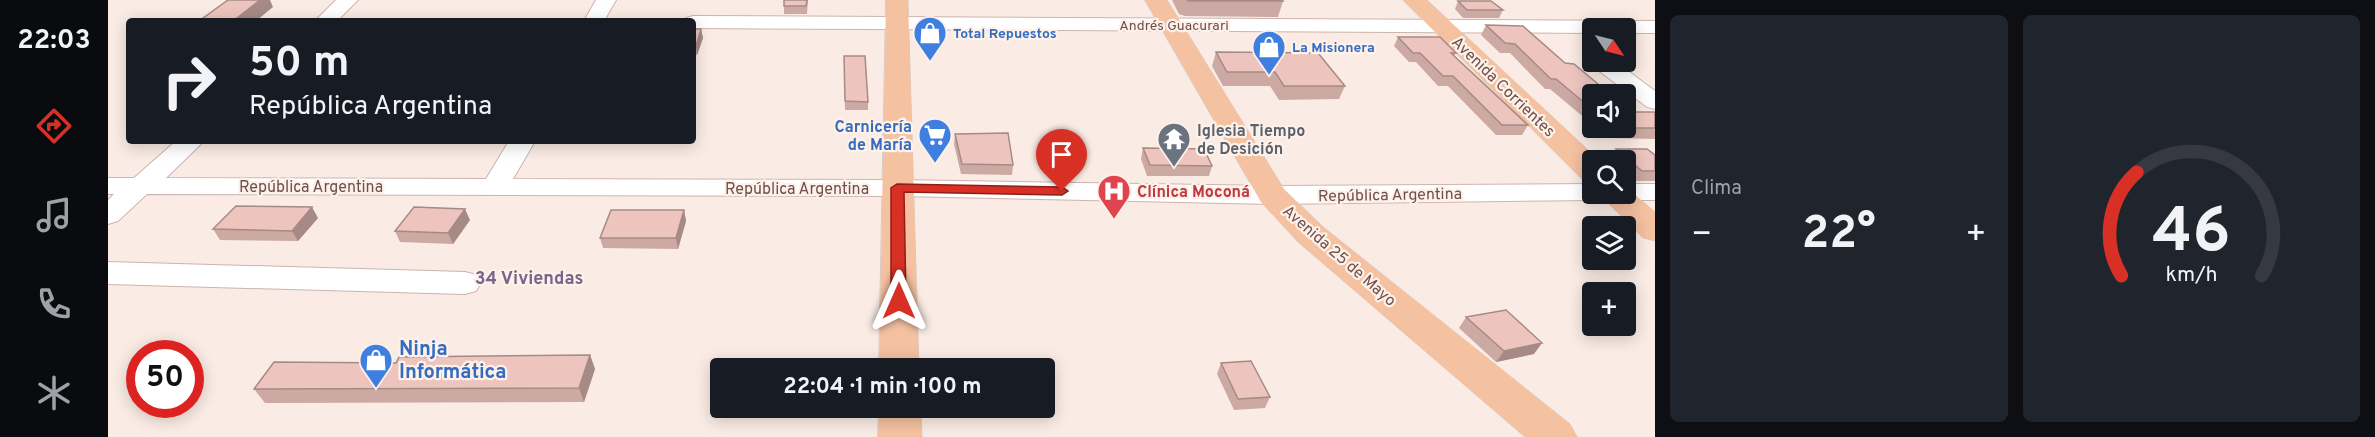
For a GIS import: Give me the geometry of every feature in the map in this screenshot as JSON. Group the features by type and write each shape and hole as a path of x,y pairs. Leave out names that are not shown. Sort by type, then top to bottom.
{"main road":[{"name":"Avenida 25 de Mayo","path":"1156,0 1272,195 1310,234 1555,437"},
{"name":"Avenida Corrientes","path":"1414,0 1582,161"},
{"path":"898,12 899,358"},
{"path":"1626,204 1655,230"},
{"path":"900,418 900,437"}],"street":[{"path":"328,18 348,0"},
{"path":"596,18 606,0"},
{"name":"Andrés Guacurari","path":"696,22 898,12 1170,26 1655,27"},
{"path":"1554,26 1582,47"},
{"path":"1616,72 1652,97"},
{"path":"108,215 188,144"},
{"path":"495,186 520,144"},
{"name":"República Argentina","path":"108,186 897,188 1272,195 1582,192"},
{"path":"1636,192 1655,192"},
{"path":"108,273 465,283"}],"building":[{"path":"228,0 260,0 237,18 203,18"},
{"path":"784,0 807,0 806,6 784,6"},
{"path":"1187,0 1282,0 1283,1 1189,1"},
{"path":"1458,1 1491,1 1503,10 1467,10"},
{"path":"1486,25 1523,26 1565,63 1574,64 1598,84 1582,84 1582,101 1556,79 1551,79 1515,44 1505,43"},
{"path":"696,29 701,29 696,46"},
{"path":"1398,37 1440,37 1456,53 1451,53 1528,125 1502,125 1453,76 1443,76 1420,53 1413,53"},
{"path":"1216,52 1318,53 1345,86 1284,86 1275,72 1227,72"},
{"path":"844,56 865,56 868,102 845,101"},
{"path":"1636,112 1655,112 1655,128 1636,128"},
{"path":"1008,133 1013,165 962,164 955,134"},
{"path":"1143,148 1204,149 1212,166 1150,165"},
{"path":"1647,149 1655,155 1655,171 1642,171 1636,166 1636,150 1617,150"},
{"path":"236,206 312,207 292,231 213,229"},
{"path":"414,207 465,209 448,233 395,231"},
{"path":"611,210 684,210 676,238 600,238"},
{"path":"1506,310 1542,343 1504,351 1466,317"},
{"path":"590,355 579,388 254,389 274,362 396,363 399,357"},
{"path":"1251,361 1270,397 1238,399 1221,363"}],"place":[{"name":"Total Repuestos","path":"930,62"},
{"name":"La Misionera","path":"1269,76"},
{"name":"Carnicería de María","path":"935,164"},
{"name":"Iglesia Tiempo de Desición","path":"1174,168"},
{"name":"Clínica Moconá","path":"1114,220"},
{"name":"Ninja Informática","path":"376,389"}],"district":[{"name":"34 Viviendas","path":"529,278"}],"route":[{"path":"899,301 897,188 1062,191"}]}
